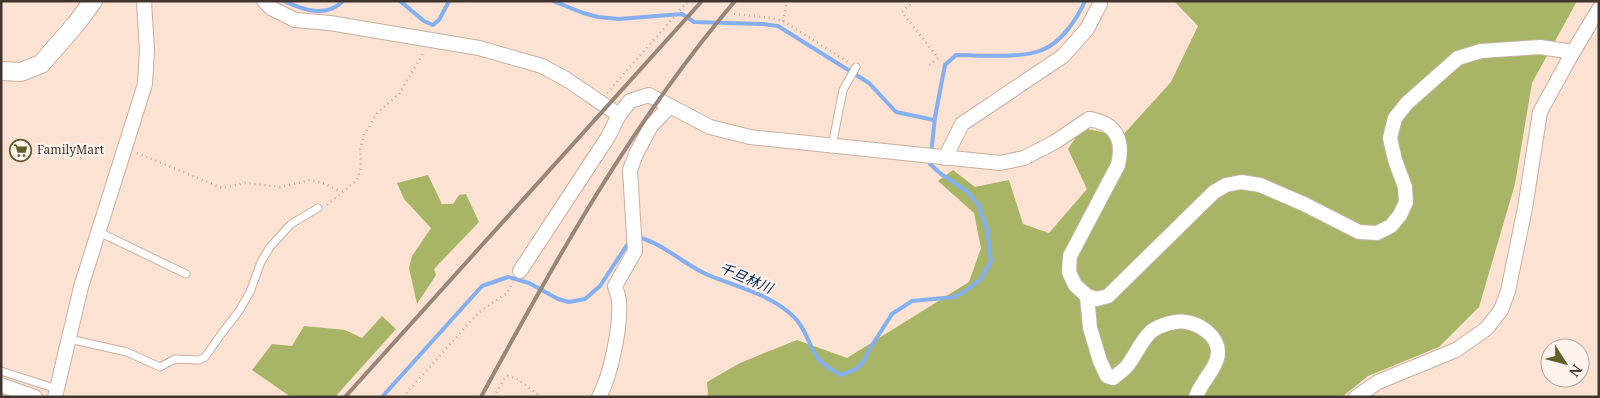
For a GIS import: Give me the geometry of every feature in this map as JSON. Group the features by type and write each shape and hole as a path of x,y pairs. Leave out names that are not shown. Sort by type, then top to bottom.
{"street":[{"path":"1,71 21,72 41,64 94,1"},
{"path":"56,393 81,287 145,84 147,50 144,1"},
{"path":"264,1 271,8 295,20 330,23 479,48 542,66 619,115"},
{"path":"943,157 962,124 1063,56 1087,29 1100,4 1099,1"},
{"path":"1356,397 1378,382 1456,350 1486,329 1501,310 1508,291 1525,208 1540,112 1599,9"},
{"path":"520,271 608,137 619,115 630,101 649,96 710,127 750,137 1000,163 1024,158 1055,142 1089,119 1100,121 1118,137 1121,151 1118,165 1070,256 1069,272 1075,286 1087,296 1098,299 1108,296 1214,192 1226,185 1240,182 1260,185 1304,204 1359,232 1377,233 1391,226 1400,216 1406,202 1405,187 1395,160 1390,138 1396,118 1407,103 1458,58 1481,51 1540,46 1573,52"},
{"path":"599,397 611,365 619,312 619,300 615,286 635,251 630,170 651,126 670,106"},
{"path":"1087,296 1090,328 1100,361 1107,376 1113,378 1127,367 1151,331 1164,325 1185,322 1207,330 1215,342 1218,352 1214,366 1199,388 1196,397"},
{"path":"1,385 35,397"}],"lane":[{"path":"832,146 843,90 856,67"},
{"path":"69,339 127,352 160,367 175,359 199,360 205,357 239,311 270,247 291,224 318,208"},
{"path":"98,232 186,274"},
{"path":"1,371 56,393"}],"path":[{"path":"595,100 607,94 688,1"},
{"path":"783,21 787,1"},
{"path":"914,1 902,12 938,58 928,66"},
{"path":"734,14 783,21 856,67"},
{"path":"318,208 332,202 341,192 346,191 357,180 361,166 360,150 364,135 378,112 399,94 423,54 429,39"},
{"path":"126,147 161,164 222,188 244,183 281,187 310,180 326,184 341,192"},
{"path":"403,397 478,313 507,293"},
{"path":"494,397 502,380 508,376 516,378 541,397"}],"green space":[{"path":"1174,1 1577,1 1532,83 1515,184 1479,307 1439,347 1368,376 1342,397 708,397 707,382 740,363 797,340 847,358 969,282 981,248 974,213 938,181 953,170 975,187 1009,180 1023,224 1049,233 1087,189 1068,149 1082,128 1122,136 1171,82 1198,26"},
{"path":"428,175 442,204 453,204 459,195 466,194 479,222 434,269 436,275 417,304 409,268 412,256 431,228 404,199 397,183"},
{"path":"382,316 396,329 335,397 291,397 252,370 272,344 292,346 304,326 345,330 362,338"}],"waterway":[{"path":"284,1 314,11 329,9 343,1"},
{"path":"400,1 424,21 433,25 439,20 449,1"},
{"path":"553,1 598,17 619,19 682,14 694,22 778,26 869,83 896,112 934,120"},
{"name":"千旦林川","path":"637,240 641,238 650,241 708,275 775,302 798,321 821,362 841,375 856,369 864,361 892,314 912,301 954,297 964,292 981,279 991,261 987,229 979,206 968,192 941,174 930,164 935,117 945,65 956,55 1012,56 1033,53 1049,47 1068,30 1085,1"},
{"name":"千旦林川","path":"382,397 482,286 508,277 529,283 558,299 569,302 585,299 600,286 627,245 631,243"}],"railway":[{"path":"345,397 702,1"},
{"path":"481,397 567,243 598,192 663,94 735,1"}],"place":[{"name":"FamilyMart","path":"21,150"}]}
